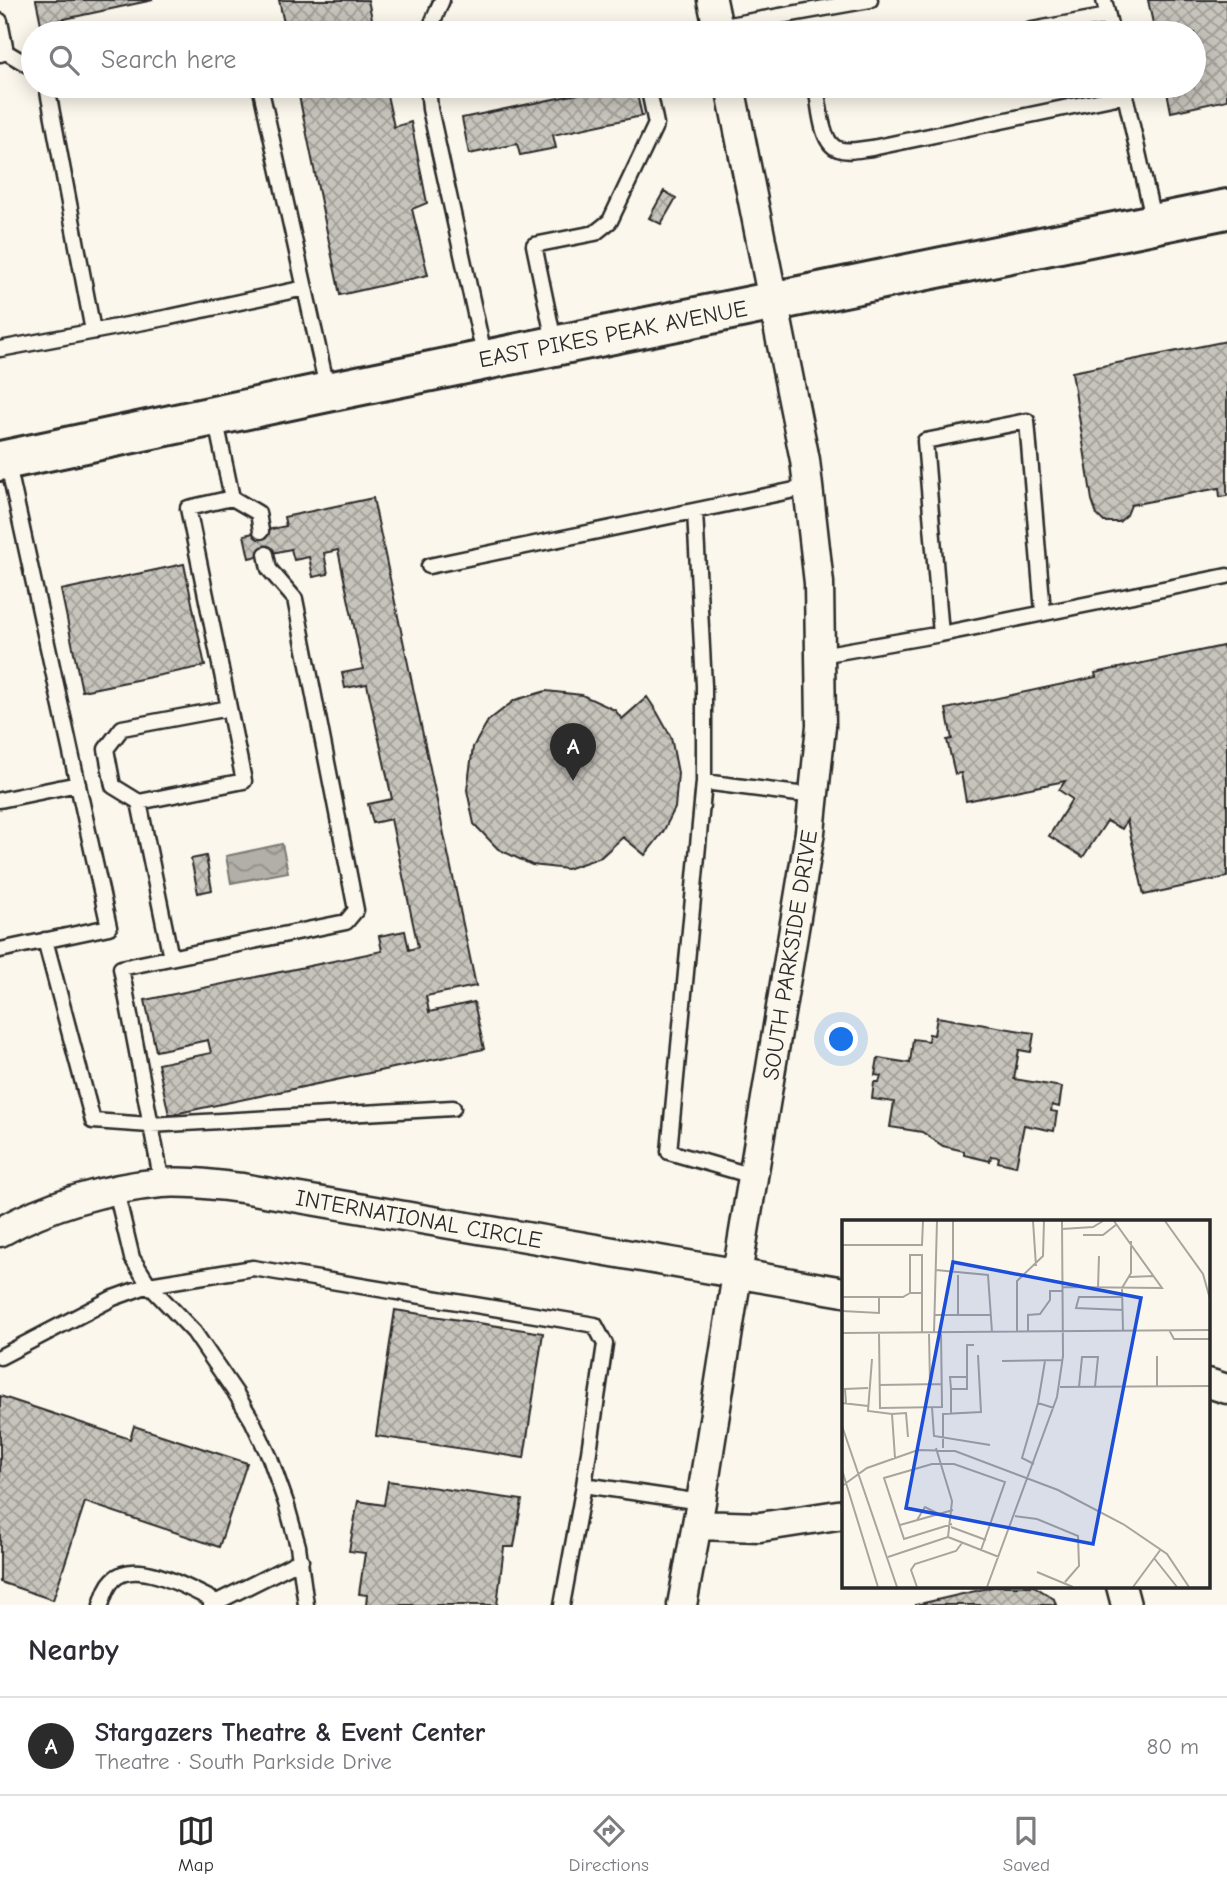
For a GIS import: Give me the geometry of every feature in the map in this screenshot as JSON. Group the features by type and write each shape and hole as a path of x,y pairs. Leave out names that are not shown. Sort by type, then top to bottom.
{"main road":[{"name":"EAST PIKES PEAK AVENUE","path":"4,460 1227,209"}],"street":[{"path":"712,0 716,21"},
{"name":"SOUTH PARKSIDE DRIVE","path":"682,1605 808,845 821,726 819,583 809,487 732,98"},
{"name":"INTERNATIONAL CIRCLE","path":"0,1232 40,1212 116,1191 162,1183 203,1184 242,1188 842,1292"},
{"path":"1210,1384 1227,1389"},
{"path":"699,1513 760,1527 842,1514"},
{"path":"1122,1588 1126,1605"}],"lane":[{"path":"433,21 442,0"},
{"path":"764,21 870,0"},
{"path":"1104,0 1109,21"},
{"path":"1081,21 1108,16"},
{"path":"0,22 3,53 21,62"},
{"path":"49,98 93,331"},
{"path":"263,98 328,392"},
{"path":"429,98 486,360"},
{"path":"555,346 534,245 595,233 610,221 656,124 651,98"},
{"path":"818,98 826,138 831,145 847,150 872,148 1090,98"},
{"path":"1127,98 1154,225"},
{"path":"0,349 305,288"},
{"path":"215,416 232,499"},
{"path":"941,634 925,441 1027,421 1043,612"},
{"path":"0,950 109,928 4,460"},
{"path":"429,566 809,487"},
{"path":"229,708 122,728 106,748 113,786 139,802 244,781 188,508 232,499 258,513 261,531"},
{"path":"695,511 705,687 704,782 669,1152 753,1176"},
{"path":"162,1183 121,968 346,922 356,910 295,599 269,569 266,554"},
{"path":"821,655 941,634 1227,576"},
{"path":"704,782 814,796"},
{"path":"1,795 78,784"},
{"path":"139,802 171,958"},
{"path":"45,940 93,1121 150,1125 453,1108"},
{"path":"116,1191 132,1258 149,1285 194,1332 252,1420 270,1458 299,1546 306,1605"},
{"path":"0,1357 113,1298 149,1285 253,1268 595,1325 605,1344 584,1485 562,1605"},
{"path":"584,1485 699,1513"},
{"path":"101,1605 113,1579 121,1574 146,1572 163,1577 214,1603 301,1560"}],"water":[{"path":"282,844 288,872 231,883 226,856"}],"building":[{"path":"36,0 153,0 55,21 40,21"},
{"path":"279,0 368,0 372,21 283,21"},
{"path":"1148,0 1227,0 1227,100 1171,112 1168,98 1206,98 1206,21 1152,21"},
{"path":"299,98 388,98 394,127 411,122 427,203 412,209 428,275 340,295"},
{"path":"558,98 638,98 642,116 553,135 556,148 520,155 517,144 469,154 462,118"},
{"path":"664,191 676,198 661,224 649,218"},
{"path":"1227,341 1227,496 1220,497 1219,488 1131,505 1127,515 1119,522 1104,522 1097,515 1092,500 1072,372"},
{"path":"373,498 476,986 426,996 429,1012 474,1002 484,1049 169,1115 158,1064 211,1053 208,1040 156,1051 145,1000 382,951 379,936 405,931 409,950 418,947 391,819 373,823 368,804 392,799 367,684 345,688 342,673 363,669 338,550 324,553 328,574 313,577 309,557 294,560 291,549 249,558 244,535 286,526 284,517"},
{"path":"184,564 205,666 82,691 61,590"},
{"path":"1223,646 1224,650 1227,649 1227,877 1144,895 1127,820 1122,829 1107,821 1083,857 1049,836 1072,799 1059,790 1065,781 966,801 961,773 955,774 947,740 952,739 946,709"},
{"path":"546,691 582,695 615,710 622,719 647,697 657,712 671,737 678,773 675,808 663,832 645,855 623,837 601,857 567,869 532,865 498,849 474,824 467,790 473,747 488,721 515,700"},
{"path":"206,856 212,890 198,893 191,859"},
{"path":"937,1017 1034,1033 1031,1052 1019,1050 1014,1079 1062,1087 1059,1107 1052,1105 1051,1111 1057,1112 1054,1131 1024,1125 1016,1166 998,1162 999,1157 991,1156 990,1161 964,1155 964,1151 943,1146 922,1132 890,1127 894,1102 872,1099 874,1082 879,1082 881,1076 875,1075 878,1058 910,1063 913,1039 928,1041 929,1034 934,1035"},
{"path":"395,1310 543,1333 524,1458 376,1436"},
{"path":"0,1396 130,1439 134,1426 247,1463 219,1547 85,1502 53,1600 0,1582"},
{"path":"388,1481 522,1500 514,1547 504,1547 497,1605 366,1605 367,1595 359,1594 365,1553 349,1551 358,1501 384,1505"},
{"path":"988,1588 1037,1588 1054,1599 1056,1605 915,1605"}],"place":[{"name":"Stargazers Theatre & Event Center","path":"573,781"}]}
